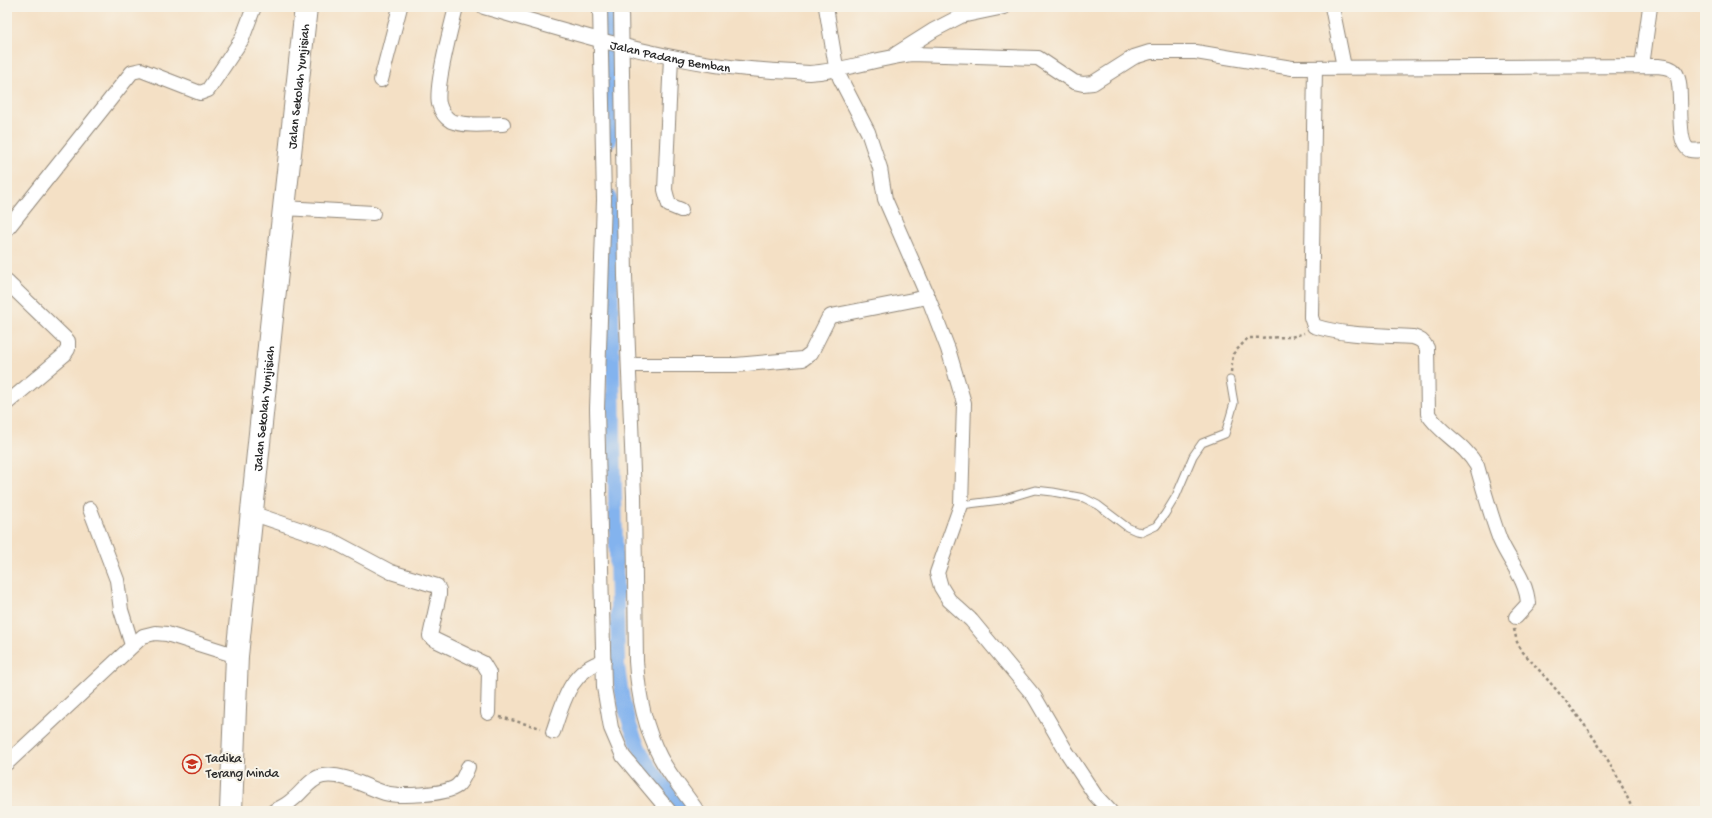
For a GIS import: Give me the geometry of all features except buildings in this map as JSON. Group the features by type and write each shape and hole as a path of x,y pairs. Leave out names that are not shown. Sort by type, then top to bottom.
{"main road":[{"name":"Jalan Sekolah Yunjisiah","path":"231,811 237,656 306,7"}],"street":[{"path":"7,229 132,72 141,70 200,93 208,90 242,39 254,7"},
{"path":"381,80 400,7"},
{"path":"456,7 439,89 439,103 442,114 451,120 460,123 503,124"},
{"name":"Jalan Padang Bemban","path":"484,7 612,43 717,66 809,73 823,72 892,56"},
{"path":"600,7 612,43 625,276 634,496 636,661 638,692 644,719 660,758 696,811"},
{"path":"621,7 612,43 604,208 597,409 604,662 607,712 611,728 622,756 668,811"},
{"path":"826,7 840,68 868,132 880,168 885,199 928,297 948,349 964,403 961,505 937,573 941,587 949,600 976,626 1034,696 1094,795 1110,811"},
{"path":"892,56 934,30 961,16 1004,7"},
{"path":"1332,7 1344,67"},
{"path":"1642,66 1650,7"},
{"path":"892,56 931,54 1038,58 1074,82 1083,84 1093,83 1134,57 1150,52 1196,52 1292,68 1658,66 1669,68 1676,72 1679,81 1682,131 1685,146 1688,149 1705,150"},
{"path":"671,57 665,190 668,205 681,210"},
{"path":"1314,68 1311,317 1314,326 1366,334 1420,338 1424,342 1427,348 1428,414 1432,421 1471,455 1478,466 1501,540 1526,591 1528,604 1515,620"},
{"path":"284,208 373,213"},
{"path":"7,282 68,341 68,349 64,355 7,403"},
{"path":"629,365 736,365 803,359 811,353 828,319 831,316 928,297"},
{"path":"90,509 117,580 121,610 132,645"},
{"path":"251,513 331,540 390,572 437,586 440,590 430,636 433,640 483,662 489,673 488,713"},
{"path":"7,763 143,636 155,633 167,634 237,656"},
{"path":"553,732 566,696 574,680 594,664 604,662"},
{"path":"274,811 292,800 312,782 322,776 342,777 386,794 399,795 430,793 456,786 463,779 468,767"}],"lane":[{"path":"961,505 1000,500 1035,490 1084,498 1098,505 1136,531 1143,532 1156,526 1176,496 1193,456 1202,442 1224,434 1234,403 1230,380"}],"path":[{"path":"1230,380 1233,354 1248,338 1291,337 1303,334 1314,326"},
{"path":"1515,620 1517,642 1522,651 1589,729 1610,761 1633,811"},
{"path":"488,713 553,732"}],"waterway":[{"path":"607,7 610,141"},
{"path":"610,197 619,677 626,713 639,748 654,772 684,811"}],"place":[{"name":"Tadika Terang Minda","path":"192,764"}]}
